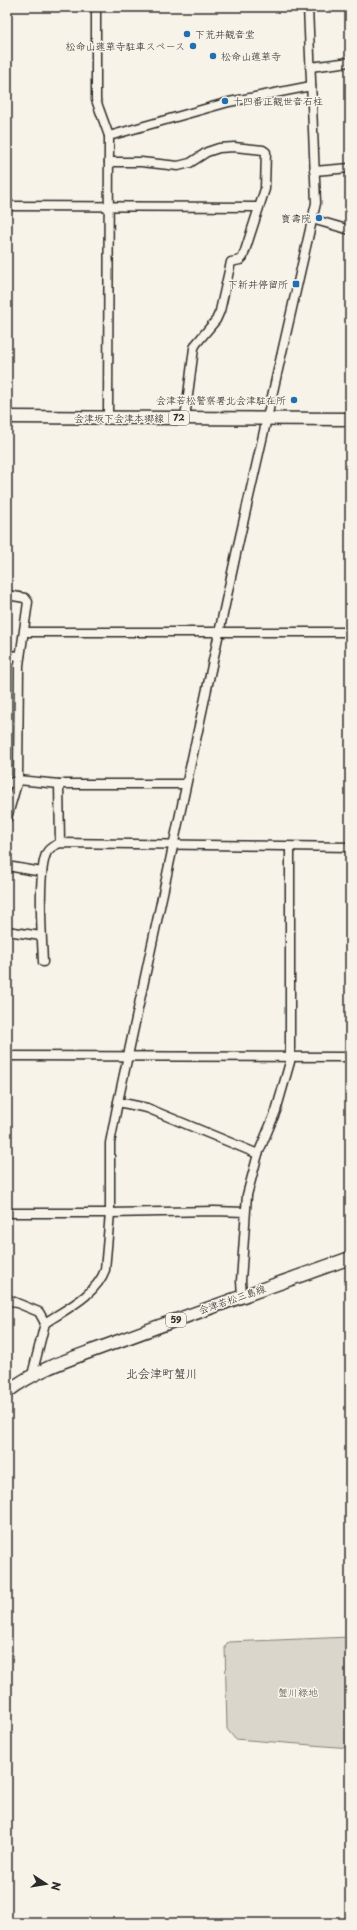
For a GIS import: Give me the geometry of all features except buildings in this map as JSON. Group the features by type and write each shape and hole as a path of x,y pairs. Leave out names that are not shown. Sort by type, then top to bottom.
{"main road":[{"name":"会津坂下会津本郷線","path":"7,417 350,419"},
{"name":"会津若松三島線","path":"7,1392 32,1376 66,1360 242,1295 350,1258"}],"street":[{"path":"96,7 96,100 109,136 108,418"},
{"path":"32,1376 45,1323 96,1286 102,1278 108,1252 110,1213 110,1143 118,1102 219,632 316,203 308,7"},
{"path":"310,67 350,62"},
{"path":"109,136 229,102 311,86"},
{"path":"109,162 147,162 178,166 219,148 234,147 263,150 266,152 265,188 243,257 240,260 231,262 220,311 216,320 194,348 185,418"},
{"path":"314,171 350,168"},
{"path":"7,206 258,207"},
{"path":"312,219 350,230"},
{"path":"7,595 20,597 27,600 25,632 20,656 18,780 7,818"},
{"path":"25,632 350,632"},
{"path":"7,655 20,656"},
{"path":"7,784 18,780 59,784 186,784"},
{"path":"59,784 60,844"},
{"path":"43,962 41,936 42,872 47,852 53,846 60,844 350,847"},
{"path":"242,1295 240,1281 247,1195 258,1154 276,1111 290,1062 290,847"},
{"path":"7,866 42,872"},
{"path":"7,931 41,936"},
{"path":"7,1056 350,1057"},
{"path":"118,1102 147,1108 258,1154"},
{"path":"7,1213 110,1213 214,1210 245,1212"},
{"path":"7,1299 39,1312 45,1323"}],"green space":[{"name":"蟹川緑地","path":"350,1637 350,1748 235,1739 227,1729 225,1646 228,1642"}],"waterway":[{"path":"311,244 314,231"}],"place":[{"name":"下荒井観音堂","path":"187,34"},
{"name":"松命山蓮華寺駐車スペース","path":"193,46"},
{"name":"松命山蓮華寺","path":"213,56"},
{"name":"十四番正観世音石柱","path":"225,101"},
{"name":"寶壽院","path":"319,218"},
{"name":"下新井停留所","path":"296,284"},
{"name":"会津若松警察署北会津駐在所","path":"294,400"}],"district":[{"name":"北会津町蟹川","path":"162,1374"}]}
